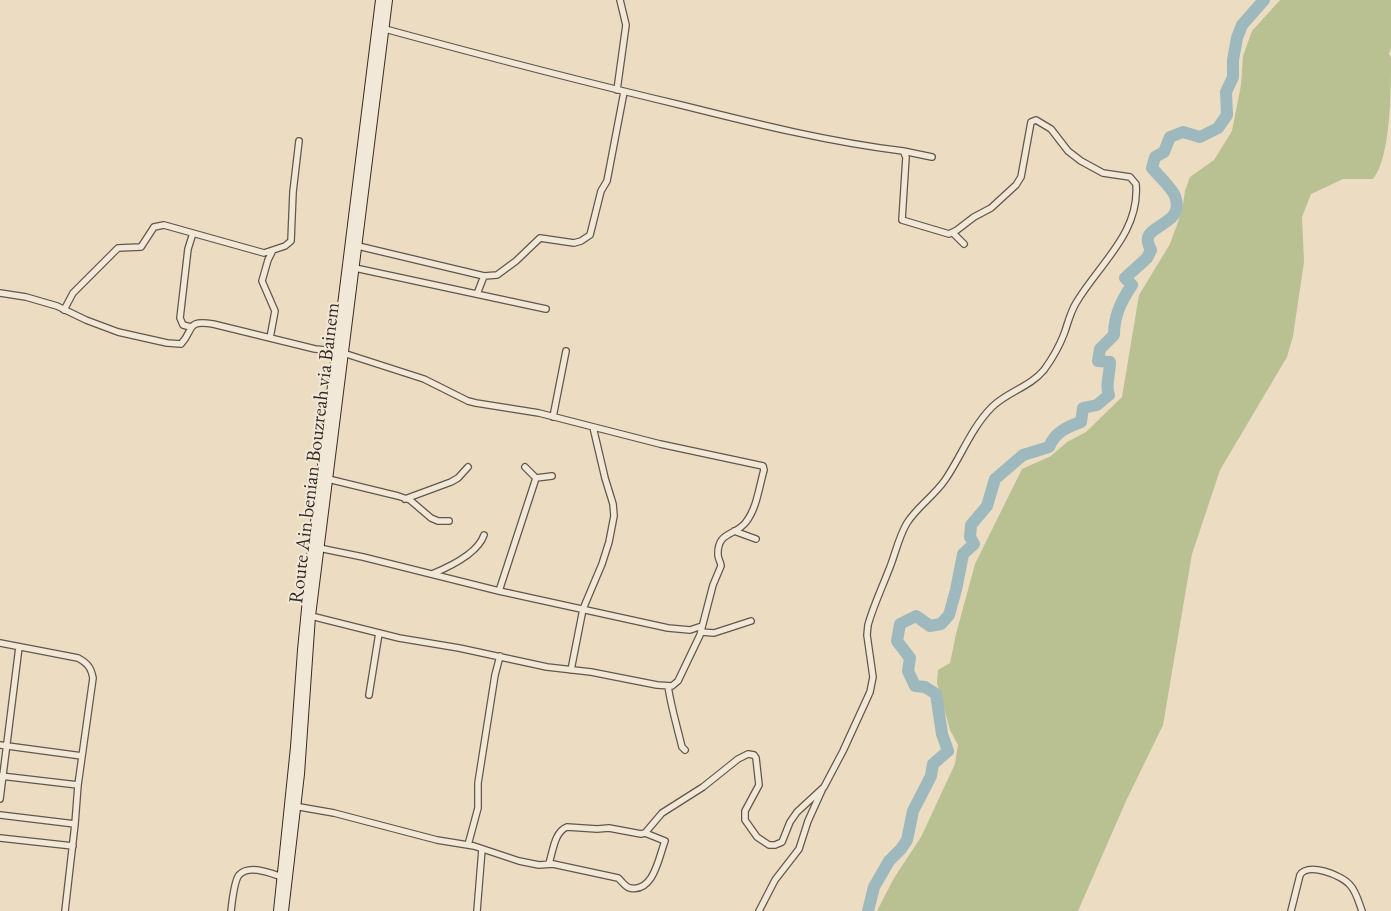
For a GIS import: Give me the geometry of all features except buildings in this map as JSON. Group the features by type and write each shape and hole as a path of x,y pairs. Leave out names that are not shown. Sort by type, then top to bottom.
{"main road":[{"name":"Route Ain benian Bouzreah via Bainem","path":"284,911 311,616 328,479 380,0"},
{"name":"Route Ain benian Bouzreah via Bainem","path":"278,911 293,806 312,548 355,268 388,0"}],"street":[{"path":"617,90 626,25 620,0"},
{"path":"385,29 624,92 824,138 932,157"},
{"path":"358,246 484,276 497,275 516,261 540,238 574,243 590,236 601,191 607,181 624,92"},
{"path":"759,911 775,880 799,849 808,821 843,751 872,686 873,677 867,635 868,625 905,527 915,512 944,482 961,452 991,408 1000,400 1037,378 1051,361 1076,302 1116,249 1127,229 1135,206 1136,184 1130,177 1104,173 1081,161 1068,150 1051,129 1036,120 1031,122 1022,172 1018,182 991,208 949,234 902,220 906,157 903,151"},
{"path":"64,310 73,294 118,248 141,247 154,226 164,225 264,253 272,252 285,246 291,241 293,192 299,141"},
{"path":"191,327 183,326 180,318 188,249 194,233"},
{"path":"953,233 964,244"},
{"path":"270,338 276,311 262,281 272,252"},
{"path":"355,268 546,310"},
{"path":"476,294 484,276"},
{"path":"0,293 36,300 118,332 177,345 183,342 191,327 195,324 206,323 315,349 341,353 424,379 468,401 553,417 660,444 763,466 764,470 752,512 742,527 724,535 721,542 718,556 722,566 713,585 702,629 678,681 674,685 668,686 547,667 379,633 311,616"},
{"path":"553,417 566,351"},
{"path":"572,670 583,609 602,564 614,516 613,504 605,478 594,427"},
{"path":"406,499 451,482 458,478 468,467"},
{"path":"525,467 536,478"},
{"path":"536,478 552,476"},
{"path":"499,591 536,478"},
{"path":"328,479 406,499 431,518 438,521 449,521"},
{"path":"734,530 756,539"},
{"path":"432,574 447,568 476,549 482,543 484,535"},
{"path":"319,548 499,591 682,630 702,629 714,633 751,621"},
{"path":"369,695 379,633"},
{"path":"0,643 78,658 89,664 92,671 93,678 78,785 65,911"},
{"path":"0,799 3,746 19,647"},
{"path":"468,845 478,808 478,783 495,675 500,656"},
{"path":"668,686 671,708 682,747 685,750"},
{"path":"3,746 82,756"},
{"path":"645,833 662,813 703,787 738,759 748,754 754,755 756,758 759,785 746,811 745,820 757,837 770,845 775,846 782,842 790,822 797,812 824,787"},
{"path":"1,777 78,785"},
{"path":"293,806 334,813 437,840 468,845 519,861 539,865 549,864 618,878 627,887 632,888 644,886 652,877 665,840 645,833 641,834 610,828 567,827 558,833 549,864"},
{"path":"0,815 75,824"},
{"path":"0,838 73,846"},
{"path":"477,911 482,849"},
{"path":"1291,911 1300,875 1302,872 1312,868 1341,877 1351,886 1362,911"},
{"path":"231,911 236,882 240,874 245,871 259,870 282,877"}],"green space":[{"path":"1280,0 1391,0 1391,48 1389,54 1391,57 1391,86 1387,139 1379,169 1373,179 1343,179 1311,194 1302,217 1304,262 1293,336 1287,357 1220,470 1192,554 1163,725 1126,801 1078,911 877,911 894,878 921,837 955,764 958,745 950,730 937,683 938,670 950,663 975,564 1022,469 1051,456 1067,442 1086,432 1122,397 1139,295 1170,244 1182,211 1185,191 1190,177 1214,160 1232,131 1241,85 1243,56 1252,31"}],"waterway":[{"path":"868,911 874,887 889,861 907,840 913,811 931,776 933,764 948,751 942,734 936,694 925,687 915,686 908,671 910,658 897,641 900,624 916,616 930,626 941,624 949,615 963,554 974,544 970,537 971,525 987,506 995,479 1023,455 1049,447 1058,434 1066,428 1081,422 1083,408 1097,405 1109,395 1110,362 1098,361 1100,349 1114,335 1115,321 1119,309 1132,285 1125,278 1147,258 1151,250 1148,241 1149,235 1173,216 1176,211 1175,196 1168,185 1152,168 1155,157 1164,152 1170,137 1183,132 1200,137 1218,128 1227,115 1226,92 1233,77 1233,60 1237,38 1242,25 1264,0"}]}
